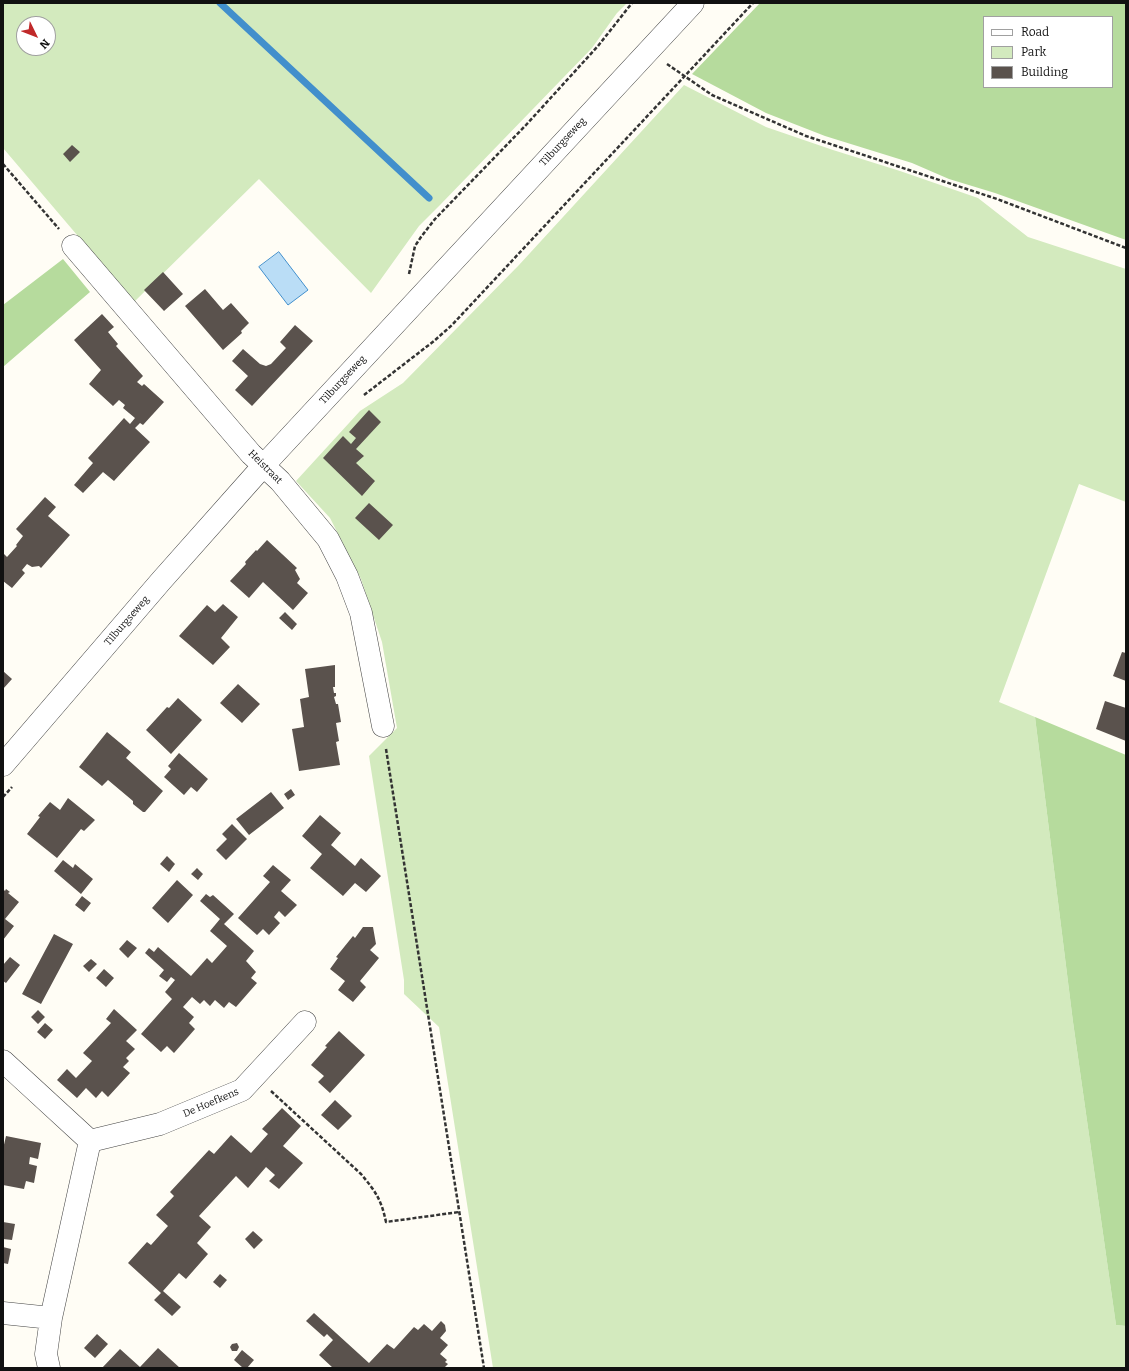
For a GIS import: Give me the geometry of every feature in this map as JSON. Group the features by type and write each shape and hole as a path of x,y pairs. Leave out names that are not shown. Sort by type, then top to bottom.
{"street":[{"name":"Tilburgseweg","path":"3,765 161,581 264,465 693,3"},
{"name":"Heistraat","path":"73,246 251,454 280,481 328,539 347,576 361,614 383,726"},
{"name":"De Hoefkens","path":"90,1141 160,1124 242,1090 305,1022"},
{"path":"3,1061 90,1141 51,1318 46,1354 49,1368"},
{"path":"3,1313 51,1318"}],"path":[{"path":"408,277 415,246 435,219 598,46 632,3"},
{"path":"363,395 434,341 452,325 753,3"},
{"path":"649,51 683,77 712,95 806,136 997,199 1126,248"},
{"path":"3,164 73,246"},
{"path":"383,726 484,1368"},
{"path":"255,1076 362,1174 374,1189 382,1204 386,1222 459,1212"}],"green space":[{"path":"3,3 627,3 617,13 592,48 419,226 371,293 259,179 134,302 3,148"},
{"path":"760,3 1126,3 1126,240 995,193 949,179 912,163 825,136 766,113 692,74"},
{"path":"684,85 766,127 978,198 1028,237 1126,269 1126,502 1079,484 999,702 1035,717 1073,1022 1116,1325 1126,1326 1126,1368 493,1368 439,1027 404,994 404,980 369,756 397,728 382,642 361,579 330,518 296,481 360,411 403,383 519,265"},
{"path":"63,259 90,292 3,367 3,305"},
{"path":"1035,717 1126,755 1126,1326 1116,1325 1073,1022"}],"water":[{"path":"279,252 308,290 288,305 259,267"}],"building":[{"path":"72,145 80,152 70,162 63,154"},
{"path":"163,272 183,294 164,311 144,290"},
{"path":"205,289 223,310 231,303 249,323 241,331 242,333 223,350 185,306"},
{"path":"102,314 114,327 108,332 118,344 116,346 143,376 137,382 142,386 144,384 164,402 143,425 140,423 135,428 150,442 114,481 103,472 83,493 74,485 93,463 88,458 124,418 130,424 135,418 123,408 125,405 119,400 113,406 89,384 101,370 74,340"},
{"path":"295,325 313,341 252,406 235,390 248,376 232,361 243,349 260,364 266,366 271,364 286,348 280,342"},
{"path":"369,410 381,422 356,449 364,456 356,463 375,481 362,496 323,458 343,436 351,444 356,438 349,432"},
{"path":"45,497 56,507 48,516 70,535 41,568 39,566 32,567 27,564 22,570 25,573 12,588 3,581 3,553 7,557 17,546 16,545 23,536 16,529"},
{"path":"369,503 393,525 379,540 355,518"},
{"path":"267,540 297,568 295,570 300,579 297,583 308,593 293,610 263,582 249,598 230,581 246,564 245,562"},
{"path":"223,604 238,617 221,638 230,647 213,665 179,636 207,605 215,612"},
{"path":"285,612 297,624 292,630 279,618"},
{"path":"1122,652 1126,653 1126,681 1113,676"},
{"path":"335,665 335,687 333,687 336,696 334,697 336,704 338,704 341,722 336,723 339,741 336,742 340,765 299,771 292,729 304,727 300,699 309,697 305,669"},
{"path":"3,671 12,679 3,689"},
{"path":"238,684 260,704 242,723 220,703"},
{"path":"178,698 202,720 171,754 146,730 167,707 169,708"},
{"path":"1105,701 1126,708 1126,741 1096,729"},
{"path":"107,732 131,752 126,758 163,791 145,812 133,804 133,801 108,780 102,786 79,767"},
{"path":"179,753 208,779 197,792 191,787 184,795 164,777 171,769 168,766"},
{"path":"291,789 295,795 288,800 284,794"},
{"path":"271,792 284,808 249,835 236,819"},
{"path":"68,798 95,820 84,831 81,829 57,858 27,834 40,817 38,816 50,802 60,810"},
{"path":"320,815 341,833 331,845 355,866 361,858 381,876 366,892 355,883 343,896 310,868 322,854 302,836"},
{"path":"232,824 247,839 226,860 216,850 227,839 222,834"},
{"path":"167,856 175,864 169,872 160,864"},
{"path":"63,860 73,868 75,864 93,879 81,894 54,871"},
{"path":"273,865 291,880 281,891 297,905 285,917 279,911 274,917 280,923 269,935 263,929 257,935 238,918 270,882 263,876"},
{"path":"197,868 203,874 198,880 191,874"},
{"path":"177,880 193,895 168,923 152,908"},
{"path":"3,889 10,892 8,893 19,902 5,919 14,926 3,940"},
{"path":"206,894 210,897 213,895 234,914 224,924 254,951 246,961 256,972 251,978 257,983 236,1007 229,1002 224,1008 215,1000 210,1006 204,1000 200,1004 192,997 183,1007 194,1017 189,1023 195,1029 174,1053 167,1046 161,1052 141,1034 172,999 165,992 175,980 171,977 167,982 159,976 164,970 145,953 149,948 154,952 158,947 191,976 207,958 212,963 227,946 210,931 220,919 200,901"},
{"path":"82,896 91,903 84,912 75,905"},
{"path":"363,927 373,927 376,944 370,950 379,958 360,981 366,987 353,1002 338,990 345,981 330,969 338,958 336,957 353,936 355,938"},
{"path":"54,934 73,944 41,1004 22,994"},
{"path":"127,940 137,948 128,958 119,949"},
{"path":"10,957 20,965 6,983 3,981 3,965"},
{"path":"91,959 97,964 89,972 83,966"},
{"path":"104,969 114,978 106,987 96,978"},
{"path":"114,1009 137,1030 126,1041 135,1049 126,1058 129,1061 123,1067 130,1073 108,1097 102,1091 96,1098 86,1088 77,1098 57,1080 67,1069 76,1078 92,1061 83,1053 111,1023 106,1019"},
{"path":"38,1010 45,1017 38,1024 31,1017"},
{"path":"45,1023 53,1030 45,1039 37,1032"},
{"path":"339,1031 365,1055 330,1093 318,1082 324,1076 311,1065 327,1047 325,1046"},
{"path":"335,1100 352,1116 338,1130 321,1115"},
{"path":"282,1108 301,1126 283,1146 303,1163 279,1189 269,1181 275,1175 266,1167 248,1188 236,1176 199,1216 211,1227 197,1243 208,1254 186,1279 179,1273 163,1291 181,1307 172,1316 154,1300 161,1293 128,1263 147,1242 151,1245 168,1226 156,1215 174,1196 170,1192 209,1150 214,1154 231,1135 251,1153 268,1134 262,1129"},
{"path":"6,1136 41,1143 38,1159 30,1157 29,1164 37,1166 34,1183 26,1181 24,1189 3,1185 3,1149"},
{"path":"3,1222 15,1224 12,1240 3,1239"},
{"path":"253,1231 263,1240 254,1249 245,1239"},
{"path":"3,1247 11,1249 8,1264 3,1263"},
{"path":"220,1274 227,1280 220,1288 213,1282"},
{"path":"314,1313 369,1363 387,1344 394,1349 414,1327 418,1330 424,1324 432,1331 441,1321 445,1325 446,1331 440,1338 448,1345 440,1354 447,1360 445,1362 448,1364 444,1368 333,1368 319,1355 333,1340 327,1334 324,1337 306,1321"},
{"path":"97,1334 108,1344 95,1358 84,1348"},
{"path":"237,1343 239,1347 237,1351 232,1351 230,1347 232,1344"},
{"path":"158,1348 180,1368 102,1368 120,1349 140,1367"},
{"path":"242,1350 254,1360 247,1368 243,1368 234,1360"}],"waterway":[{"path":"220,3 429,198"}]}
